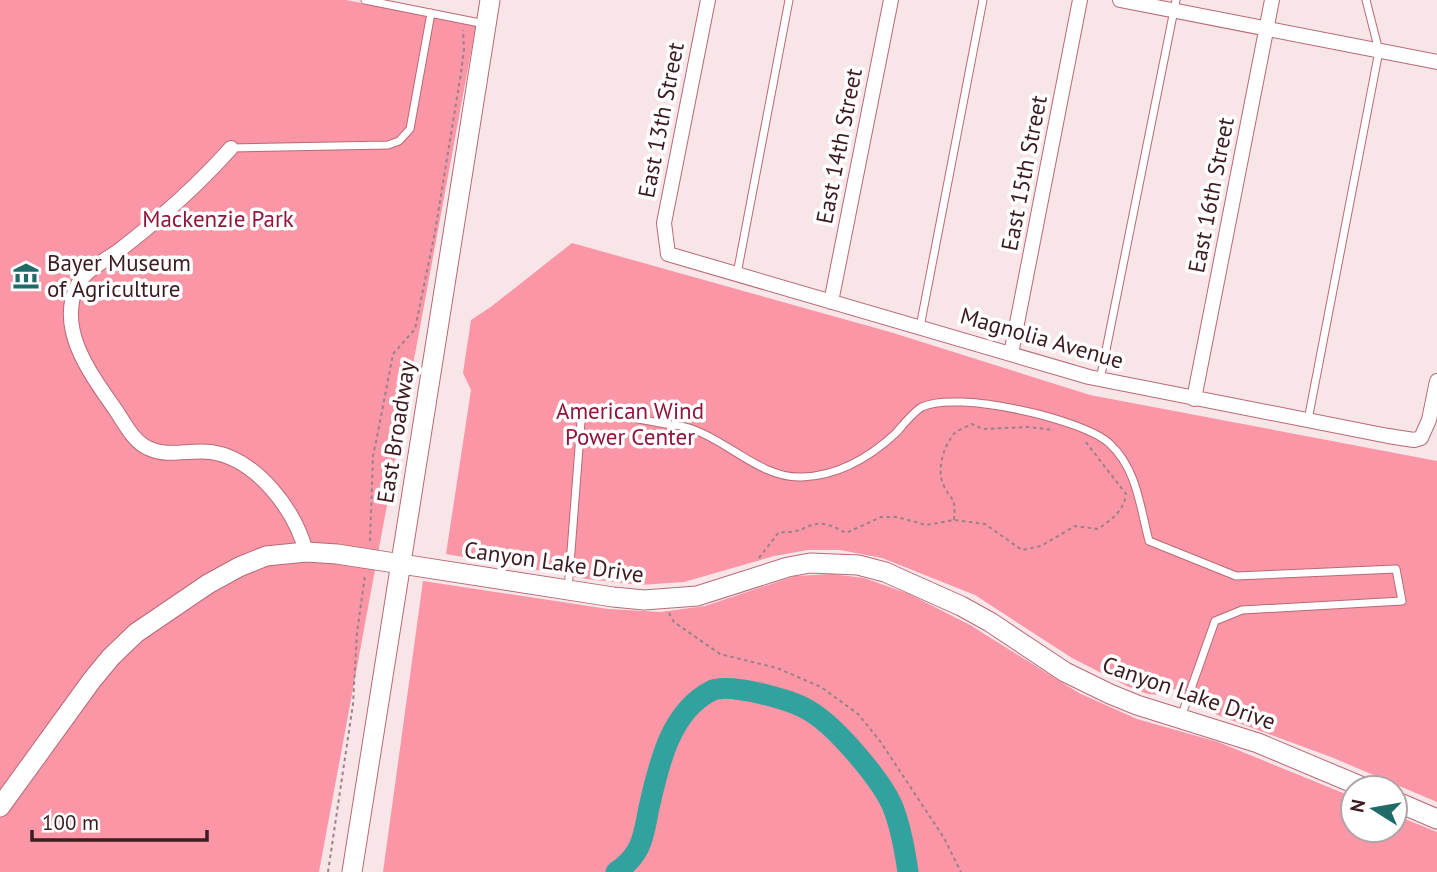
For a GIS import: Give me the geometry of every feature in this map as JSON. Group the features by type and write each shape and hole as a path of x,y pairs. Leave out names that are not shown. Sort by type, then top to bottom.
{"street":[{"name":"East Broadway","path":"352,872 489,0"},
{"name":"East 13th Street","path":"667,249 664,223 708,0"},
{"name":"East 14th Street","path":"831,302 891,0"},
{"name":"East 15th Street","path":"1012,354 1080,0"},
{"path":"1120,0 1175,5 1266,29 1437,62"},
{"name":"East 16th Street","path":"1194,399 1272,0"},
{"path":"231,148 199,184 84,276 77,285 74,296 72,327 76,343 91,374 140,443 157,452 209,452 245,467 260,478 285,506 299,531 306,552"},
{"name":"Magnolia Avenue","path":"667,249 668,254 676,257 1100,380 1414,440 1421,438 1429,420 1437,381"},
{"name":"Canyon Lake Drive","path":"0,807 98,672 136,633 165,611 239,567 266,556 306,552 368,558 623,598 662,600 697,596 788,567 810,563 858,565 885,572 961,607 990,622 1065,672 1087,683 1137,705 1258,743 1339,777"},
{"path":"1409,808 1437,819"}],"lane":[{"path":"365,0 486,24"},
{"path":"737,275 789,0"},
{"path":"920,327 984,0"},
{"path":"1308,421 1379,51 1366,0"},
{"path":"1100,380 1175,5"},
{"path":"231,148 388,145 399,141 410,129 431,13"},
{"path":"568,590 582,409 692,429 764,467 786,475 805,477 849,467 883,445 922,407 953,401 994,404 1080,427 1110,443 1132,473 1149,541 1236,576 1396,569 1402,601 1242,610 1215,621 1181,718"}],"path":[{"path":"328,872 353,704 357,633 371,536 375,444 393,355 415,329 426,280 461,73 465,19"},
{"path":"954,520 956,503 942,482 941,468 942,457 954,433 972,424 983,429 1028,427 1064,432"},
{"path":"757,562 779,532 793,533 811,523 828,523 846,533 881,517 897,517 926,525 954,520 985,524 1021,550 1041,546 1075,526 1098,529 1114,517 1125,503 1126,494 1085,442"},
{"path":"662,600 674,622 720,654 777,668 821,687 858,714 880,741 944,838 961,872"}],"green space":[{"name":"Mackenzie Park","path":"0,0 346,0 476,25 319,872 0,872"},
{"name":"American Wind Power Center","path":"572,243 890,332 1090,395 1437,461 1437,802 1409,790 1409,774 1371,774 1215,714 1204,698 1192,693 1172,689 1163,695 1148,694 1129,687 1072,658 975,595 882,558 840,550 808,550 774,556 684,582 639,585 587,579 446,554 471,390 463,373 471,320"},
{"path":"832,574 864,578 909,594 970,625 1079,693 1137,719 1218,742 1339,791 1339,844 1409,844 1409,821 1437,832 1437,872 383,872 423,581 608,609 660,612 705,606 795,576"}],"waterway":[{"path":"616,872 633,857 642,840 659,768 677,724 698,700 716,689 757,693 798,705 819,717 844,740 880,785 894,810 908,872"}],"place":[{"name":"Bayer Museum of Agriculture","path":"26,276"}]}
